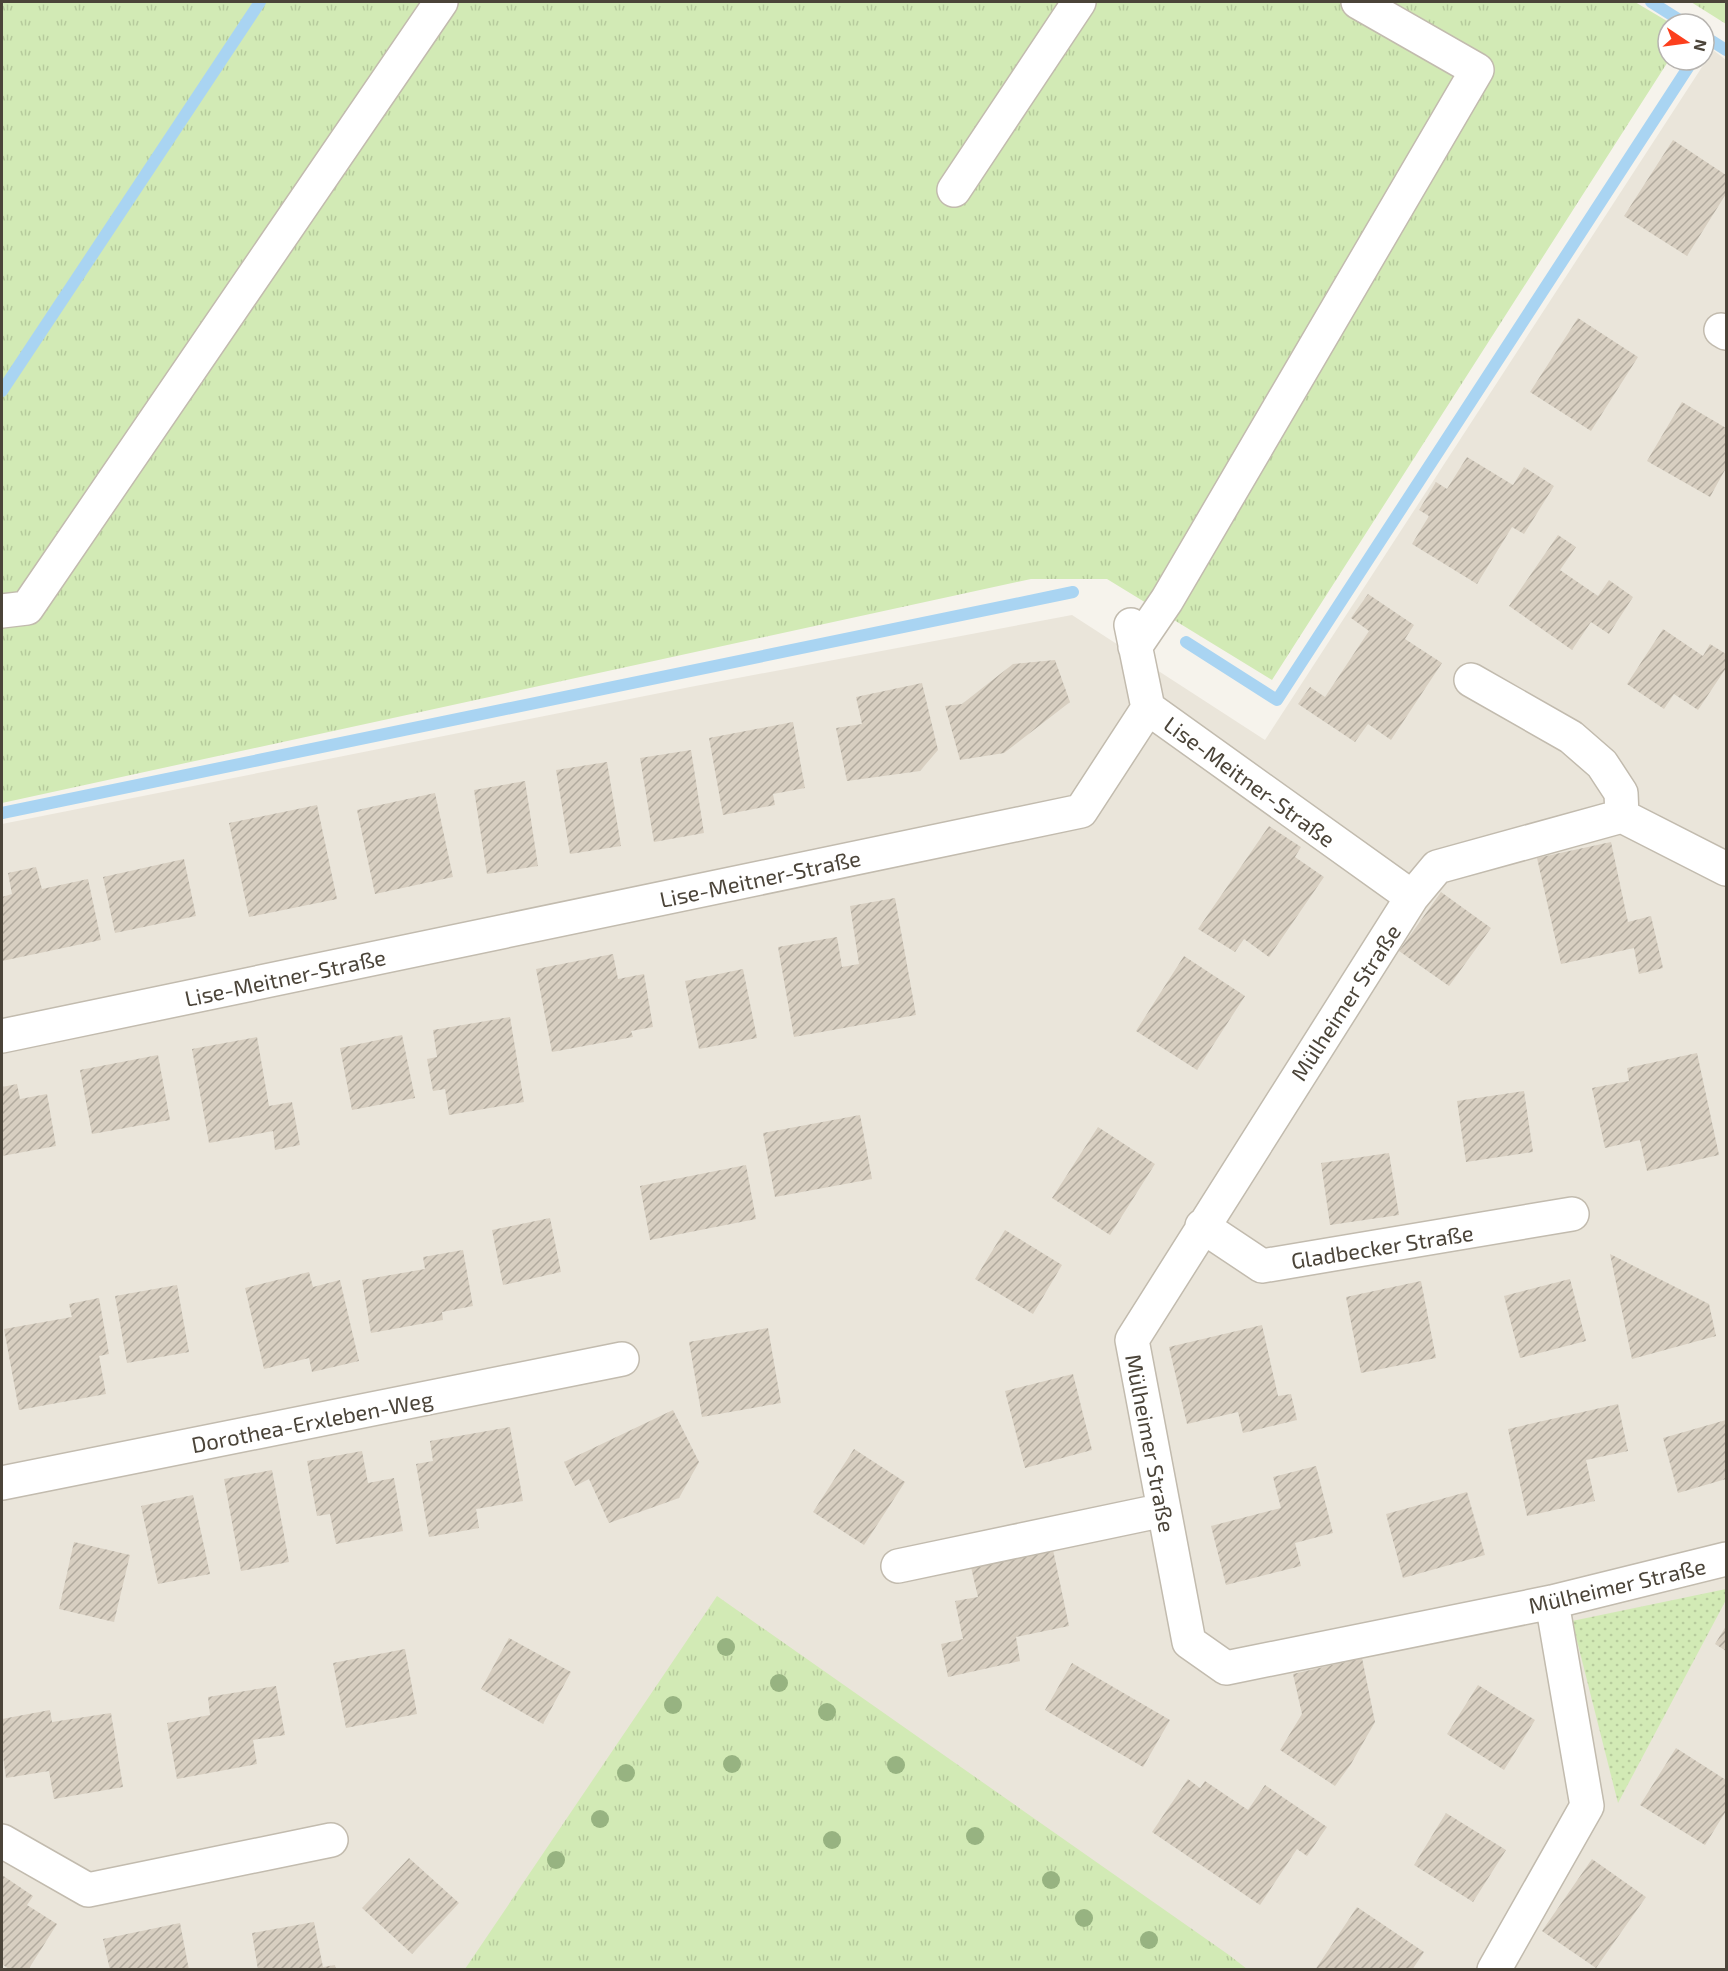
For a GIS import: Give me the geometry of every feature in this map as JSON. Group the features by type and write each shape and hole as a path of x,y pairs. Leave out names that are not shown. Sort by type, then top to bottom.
{"street":[{"path":"2,611 27,608 441,2"},
{"path":"954,190 1079,2"},
{"path":"1148,708 1133,635 1167,600 1477,70 1358,2"},
{"path":"1471,680 1571,738 1602,764 1621,793 1622,816 1726,869"},
{"name":"Lise-Meitner-Straße","path":"2,1036 1081,811 1148,708 1412,897"},
{"name":"Mülheimer Straße","path":"1622,816 1437,867 1412,897 1132,1340 1189,1642 1226,1668 1552,1602 1726,1559"},
{"name":"Gladbecker Straße","path":"1202,1226 1262,1266 1572,1214"},
{"name":"Dorothea-Erxleben-Weg","path":"2,1483 622,1359"},
{"path":"898,1566 1164,1509"},
{"path":"1494,1970 1587,1806 1552,1602"},
{"path":"2,1840 88,1890 331,1840"}],"shaded area":[{"path":"1716,52 1726,60 1726,1969 2,1970 2,824 690,687 1072,615 1265,740 1699,72 1716,72"}],"green space":[{"path":"2,2 1635,2 1656,14 1656,72 1661,72 1272,680 1107,579 1031,579 2,803"},
{"path":"1691,2 1726,2 1726,24 1716,18 1716,12 1707,12"},
{"path":"1726,1589 1726,1600 1618,1803 1572,1621"},
{"path":"717,1596 1229,1955 1247,1969 465,1969"}],"building":[{"path":"1673,140 1726,175 1726,194 1687,256 1624,216"},
{"path":"1578,318 1638,357 1591,431 1530,392"},
{"path":"1682,402 1726,428 1726,468 1710,497 1647,461"},
{"path":"1467,457 1513,485 1524,467 1554,486 1524,534 1512,527 1477,584 1412,544 1429,516 1419,510 1436,482 1447,489"},
{"path":"1558,535 1576,547 1560,570 1598,596 1609,580 1633,597 1609,634 1591,622 1572,650 1509,606"},
{"path":"1368,594 1414,625 1405,639 1442,663 1391,740 1368,724 1355,742 1298,704 1310,687 1325,697 1369,631 1351,618"},
{"path":"1663,629 1703,656 1710,644 1726,654 1726,668 1698,710 1674,694 1664,709 1627,684"},
{"path":"1055,660 1070,702 1004,753 960,760 945,706 962,704 1013,664"},
{"path":"922,683 938,750 920,771 847,781 836,728 862,724 856,697"},
{"path":"793,722 805,788 773,794 775,805 723,815 709,738"},
{"path":"691,750 704,833 654,842 640,758"},
{"path":"607,762 621,846 570,854 556,770"},
{"path":"525,781 538,866 487,874 474,790"},
{"path":"435,793 453,877 375,894 357,810"},
{"path":"317,805 337,899 249,917 229,823"},
{"path":"1269,826 1301,847 1295,857 1324,877 1269,957 1244,939 1235,952 1198,929"},
{"path":"1611,842 1628,922 1651,916 1663,968 1639,974 1634,948 1561,964 1537,858"},
{"path":"184,859 196,916 115,933 103,877"},
{"path":"36,867 42,889 88,879 101,940 2,961 2,897 12,894 8,873"},
{"path":"1441,892 1491,928 1449,986 1399,951"},
{"path":"895,898 916,1015 794,1037 778,947 837,937 842,967 859,964 850,906"},
{"path":"613,954 618,979 644,974 653,1027 631,1031 633,1037 552,1052 536,969"},
{"path":"1184,956 1245,996 1197,1070 1136,1031"},
{"path":"743,969 757,1038 699,1049 685,981"},
{"path":"510,1017 524,1102 449,1115 445,1089 433,1091 427,1059 437,1057 433,1030"},
{"path":"402,1035 415,1098 352,1110 340,1048"},
{"path":"257,1037 269,1106 292,1102 300,1145 275,1150 273,1131 209,1143 192,1049"},
{"path":"1697,1053 1719,1155 1647,1171 1640,1140 1605,1148 1592,1088 1629,1081 1627,1068"},
{"path":"158,1055 170,1120 92,1134 80,1070"},
{"path":"17,1084 20,1099 47,1094 56,1146 2,1156 2,1087"},
{"path":"1524,1091 1533,1152 1466,1162 1457,1101"},
{"path":"860,1115 872,1179 775,1197 763,1133"},
{"path":"1098,1127 1155,1164 1110,1235 1052,1198"},
{"path":"1389,1153 1399,1215 1330,1225 1321,1163"},
{"path":"746,1165 756,1219 650,1240 640,1186"},
{"path":"550,1218 561,1272 503,1285 492,1230"},
{"path":"1005,1230 1062,1265 1033,1314 975,1279"},
{"path":"463,1250 473,1306 442,1312 443,1320 371,1333 362,1280 425,1269 423,1257"},
{"path":"1610,1254 1709,1304 1716,1336 1632,1359"},
{"path":"309,1272 313,1287 340,1280 359,1361 312,1372 309,1358 264,1369 245,1288"},
{"path":"1570,1279 1586,1341 1520,1358 1504,1296"},
{"path":"1421,1281 1436,1358 1361,1373 1346,1297"},
{"path":"177,1285 189,1352 127,1363 115,1296"},
{"path":"99,1298 109,1354 99,1356 106,1394 19,1410 4,1329 72,1317 69,1304"},
{"path":"1262,1325 1278,1396 1291,1394 1297,1420 1243,1433 1238,1412 1187,1424 1169,1347"},
{"path":"768,1328 781,1403 702,1417 689,1342"},
{"path":"1073,1374 1092,1450 1025,1468 1005,1391"},
{"path":"1618,1404 1628,1451 1586,1460 1595,1501 1527,1516 1508,1429"},
{"path":"673,1410 699,1462 679,1498 609,1523 589,1479 575,1486 564,1462"},
{"path":"1726,1420 1726,1479 1678,1493 1663,1438"},
{"path":"510,1427 523,1501 476,1509 479,1528 429,1537 416,1464 433,1461 430,1441"},
{"path":"854,1449 905,1482 864,1545 813,1512"},
{"path":"362,1451 368,1483 394,1478 403,1531 336,1544 330,1514 317,1516 307,1461"},
{"path":"1316,1466 1333,1533 1295,1543 1301,1566 1226,1585 1211,1526 1281,1508 1273,1477"},
{"path":"272,1470 289,1562 241,1571 224,1479"},
{"path":"1467,1492 1485,1555 1403,1578 1386,1514"},
{"path":"193,1495 210,1574 158,1584 141,1506"},
{"path":"74,1542 130,1555 114,1622 59,1609"},
{"path":"1052,1545 1069,1626 1016,1637 1020,1661 948,1677 941,1644 963,1639 955,1601 978,1597 970,1563"},
{"path":"1726,1626 1726,1651 1715,1644"},
{"path":"509,1638 571,1672 543,1724 481,1689"},
{"path":"405,1649 417,1714 346,1728 333,1663"},
{"path":"1362,1658 1375,1722 1351,1764 1335,1786 1280,1750 1302,1714 1293,1674"},
{"path":"1072,1663 1170,1720 1143,1767 1045,1710"},
{"path":"1478,1685 1535,1720 1504,1770 1447,1734"},
{"path":"276,1686 285,1735 253,1740 257,1764 177,1779 167,1723 210,1715 208,1697"},
{"path":"50,1710 52,1722 111,1713 123,1787 54,1799 49,1771 6,1778 2,1749 2,1719"},
{"path":"1676,1748 1726,1780 1726,1811 1705,1845 1640,1805"},
{"path":"1188,1779 1200,1788 1205,1781 1248,1810 1265,1785 1327,1827 1307,1856 1297,1849 1260,1905 1152,1832"},
{"path":"1446,1813 1506,1850 1473,1902 1414,1865"},
{"path":"409,1858 459,1903 412,1954 362,1908"},
{"path":"1592,1859 1646,1897 1596,1968 1542,1931"},
{"path":"2,1875 33,1896 27,1905 57,1924 28,1970 10,1970 2,1964"},
{"path":"1357,1907 1424,1952 1412,1970 1315,1970"},
{"path":"314,1922 323,1967 335,1965 336,1970 258,1970 252,1933"},
{"path":"180,1923 189,1970 110,1970 103,1939"}],"waterway":[{"path":"2,391 260,2"},
{"path":"1651,2 1667,12"},
{"path":"1716,44 1726,50"},
{"path":"1186,642 1277,700 1685,72"},
{"path":"2,813 1073,592"}]}
